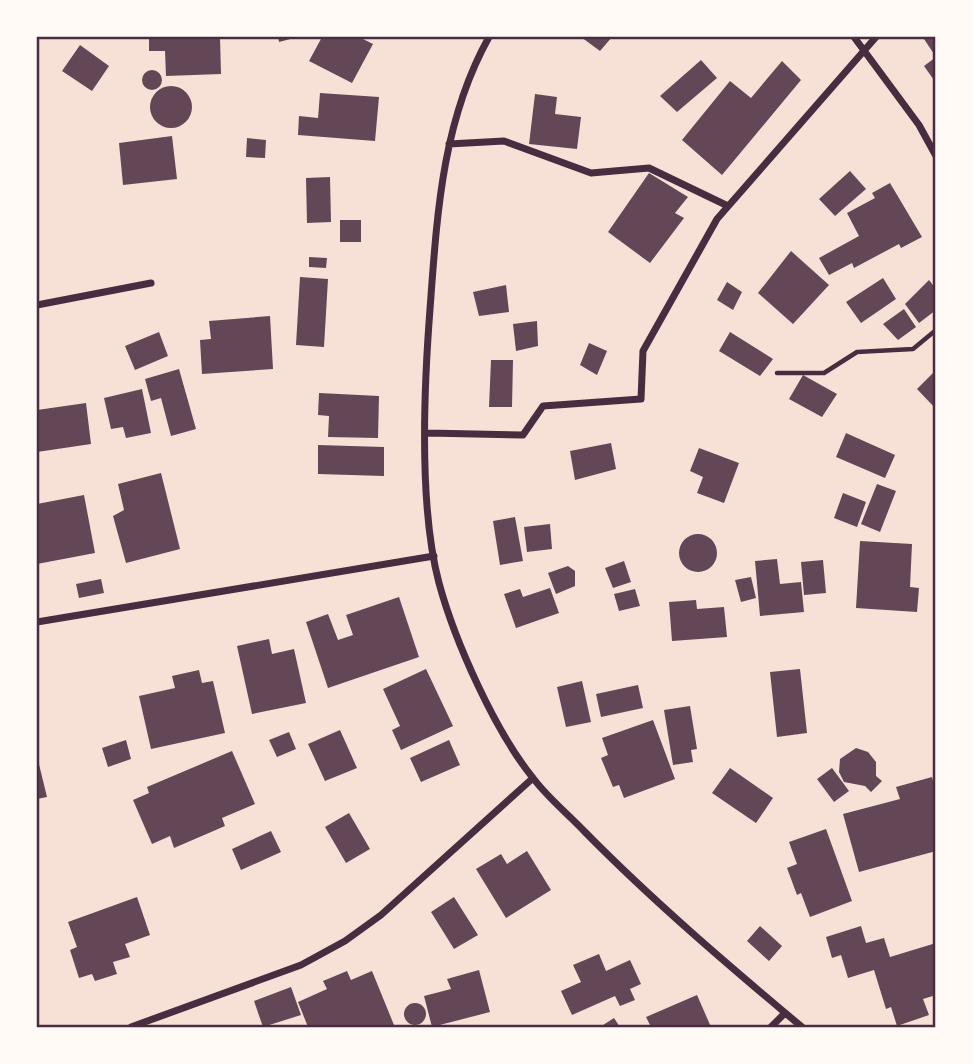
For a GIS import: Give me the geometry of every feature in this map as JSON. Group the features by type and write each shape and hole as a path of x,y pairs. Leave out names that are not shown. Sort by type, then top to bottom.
{"street":[{"path":"489,37 462,96 438,195 428,334 429,518 434,556 448,612 499,725 533,778 619,866 802,1027"},
{"path":"854,37 919,125 936,156"},
{"path":"427,433 523,435 543,406 641,399 643,351 663,310 717,219 863,48 876,37"},
{"path":"449,144 504,141 591,173 649,168 728,206"},
{"path":"37,305 151,283"},
{"path":"37,622 434,556"},
{"path":"131,1027 301,965 345,941 381,915 533,778"},
{"path":"771,1027 785,1013"}],"path":[{"path":"777,373 824,373 857,352 913,349 936,330"}],"building":[{"path":"149,37 220,37 221,74 166,76 165,51 149,51"},
{"path":"278,37 294,37 294,38 279,42"},
{"path":"322,37 359,37 373,44 352,83 309,61"},
{"path":"581,37 612,37 600,51"},
{"path":"936,37 936,57 924,39"},
{"path":"80,45 109,66 92,91 62,71"},
{"path":"936,57 936,83 924,66"},
{"path":"701,60 717,78 677,112 660,96"},
{"path":"782,61 801,80 722,175 682,140 730,81 751,98"},
{"path":"152,70 159,73 162,80 159,87 152,90 145,87 142,80 145,73"},
{"path":"171,86 186,92 192,107 186,122 171,128 156,122 150,107 156,92"},
{"path":"320,93 379,97 375,141 298,135 299,116 318,118"},
{"path":"535,94 557,97 555,114 581,117 577,149 529,144"},
{"path":"172,136 177,179 123,185 119,143"},
{"path":"247,138 266,140 265,158 246,157"},
{"path":"850,171 866,189 835,216 819,199"},
{"path":"649,173 688,197 675,213 684,218 650,263 608,232"},
{"path":"330,177 331,222 307,223 306,178"},
{"path":"890,183 922,237 901,248 899,244 854,268 852,263 829,275 819,258 859,236 847,213 875,198 872,193"},
{"path":"340,220 361,220 361,242 340,242"},
{"path":"791,251 829,285 793,324 758,293"},
{"path":"309,257 327,258 326,268 309,267"},
{"path":"300,277 328,279 324,347 296,345"},
{"path":"883,278 896,299 861,323 846,302"},
{"path":"929,280 936,289 936,310 919,323 905,304"},
{"path":"727,282 742,292 733,310 717,300"},
{"path":"506,285 509,312 479,316 473,292"},
{"path":"904,309 916,327 898,340 883,324"},
{"path":"270,316 273,369 202,374 200,340 211,339 209,321"},
{"path":"537,321 538,346 516,351 513,324"},
{"path":"159,332 168,356 135,370 125,346"},
{"path":"730,332 773,359 760,376 719,351"},
{"path":"589,343 607,351 597,375 580,365"},
{"path":"491,360 513,360 512,407 489,407"},
{"path":"179,369 196,429 171,436 161,398 151,401 145,379"},
{"path":"936,370 936,409 917,389"},
{"path":"803,375 837,394 822,417 789,399"},
{"path":"142,389 151,433 126,438 123,427 111,429 104,398"},
{"path":"319,393 379,396 378,438 328,437 329,416 318,415"},
{"path":"86,403 91,444 37,452 37,410"},
{"path":"846,433 895,455 885,478 836,457"},
{"path":"611,443 616,469 575,480 570,451"},
{"path":"318,445 384,447 384,476 318,474"},
{"path":"699,448 739,463 724,503 697,493 703,477 690,471"},
{"path":"161,473 180,549 126,563 113,516 124,510 118,484"},
{"path":"877,484 896,491 880,532 861,524"},
{"path":"843,493 866,502 857,527 834,518"},
{"path":"84,495 95,553 37,564 37,504"},
{"path":"515,517 523,561 500,565 493,521"},
{"path":"550,524 552,549 527,552 524,527"},
{"path":"698,534 711,540 717,553 711,566 698,572 685,566 679,553 685,540"},
{"path":"860,541 912,544 910,587 919,588 917,612 856,608"},
{"path":"777,559 780,584 801,582 804,612 760,616 755,561"},
{"path":"823,560 826,593 804,595 801,562"},
{"path":"624,561 631,582 613,588 605,568"},
{"path":"568,566 575,571 575,586 556,594 548,573"},
{"path":"751,577 756,598 741,602 735,580"},
{"path":"101,579 104,593 79,598 76,584"},
{"path":"550,588 559,613 516,628 504,594 520,589 523,597"},
{"path":"635,589 640,606 619,611 614,594"},
{"path":"399,597 419,657 328,688 306,622 328,614 338,640 353,635 346,615"},
{"path":"696,600 697,609 724,607 727,637 672,641 669,602"},
{"path":"269,639 272,654 294,649 306,703 252,714 237,646"},
{"path":"426,669 453,726 401,750 392,730 400,726 383,689"},
{"path":"800,669 807,733 777,737 770,672"},
{"path":"199,670 202,683 213,681 225,733 151,749 139,696 175,688 172,676"},
{"path":"582,681 591,722 566,727 557,687"},
{"path":"638,685 643,708 601,717 596,694"},
{"path":"690,706 697,749 691,750 693,762 673,765 664,710"},
{"path":"653,720 675,779 624,798 619,785 613,787 601,758 608,755 602,738"},
{"path":"340,730 357,768 325,781 308,744"},
{"path":"289,732 296,749 277,757 269,740"},
{"path":"126,740 131,759 108,767 102,748"},
{"path":"449,740 460,765 421,782 410,758"},
{"path":"856,748 868,752 876,762 876,776 882,781 871,792 865,786 844,782 839,772 840,759"},
{"path":"232,751 255,804 222,818 225,826 174,848 170,836 152,844 133,800 149,793 147,787"},
{"path":"37,756 47,797 37,799"},
{"path":"730,768 773,798 756,823 712,793"},
{"path":"832,768 849,791 834,802 817,779"},
{"path":"932,777 936,793 936,851 859,872 843,814 900,799 896,787"},
{"path":"349,813 370,849 346,863 325,827"},
{"path":"826,829 852,901 810,917 801,893 797,895 787,868 797,864 789,842"},
{"path":"271,831 281,852 241,870 232,849"},
{"path":"527,851 551,890 506,918 476,869 501,854 507,864"},
{"path":"137,897 150,935 125,944 130,957 113,962 117,974 95,981 92,974 79,978 70,950 77,947 68,922"},
{"path":"454,897 478,935 454,949 431,912"},
{"path":"760,926 782,946 769,961 747,941"},
{"path":"861,926 866,943 884,938 890,957 936,943 936,995 923,999 929,1015 897,1026 891,1007 886,1009 874,970 848,978 841,955 832,958 826,937"},
{"path":"599,954 606,971 630,960 641,984 630,989 635,1000 620,1006 615,996 572,1015 561,991 581,982 573,965"},
{"path":"479,970 490,1012 432,1027 424,996 451,989 447,979"},
{"path":"347,971 351,980 372,971 394,1025 308,1027 298,1002 327,989 323,981"},
{"path":"291,987 301,1015 263,1027 254,1001"},
{"path":"697,995 711,1027 651,1027 646,1017"},
{"path":"411,1003 419,1003 426,1010 426,1018 419,1025 411,1025 404,1018 404,1010"},
{"path":"614,1018 620,1027 600,1027"}]}
